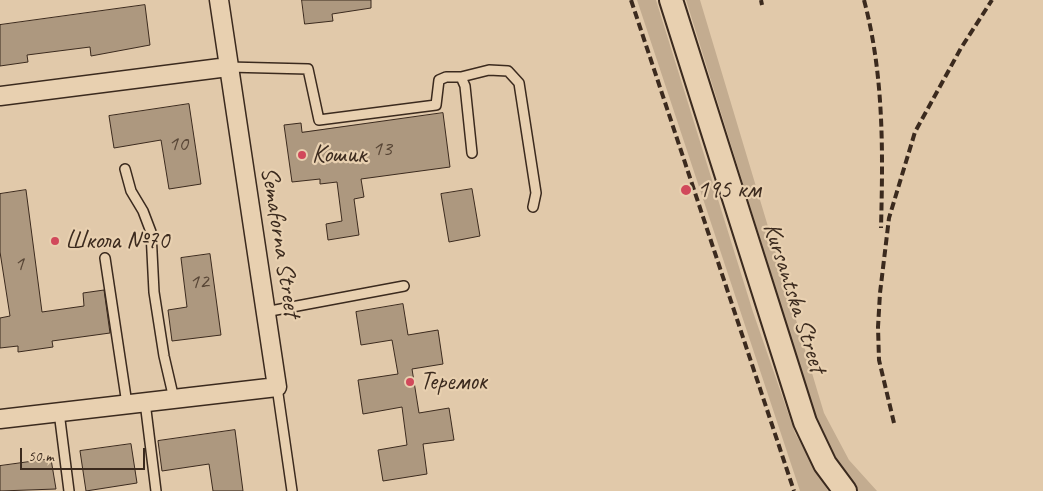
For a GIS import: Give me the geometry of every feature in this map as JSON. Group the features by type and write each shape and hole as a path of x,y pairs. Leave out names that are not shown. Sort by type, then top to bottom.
{"street":[{"name":"Semaforna Street","path":"219,0 277,387"},
{"name":"Kursantska Street","path":"670,0 804,422 825,464 845,491"},
{"path":"0,96 228,66"},
{"path":"0,419 277,387"}],"lane":[{"path":"228,66 308,70 318,120 436,105 439,80 446,77 461,77 489,70 508,71 519,83 536,193 533,207"},
{"path":"461,77 465,86 472,153"},
{"path":"125,169 131,192 143,211 151,232 154,292 164,356 174,399"},
{"path":"105,258 156,491"},
{"path":"265,312 404,286"},
{"name":"Semaforna Street","path":"277,387 292,491"},
{"path":"59,412 69,491"}],"shaded area":[{"path":"637,0 656,0 753,312 795,433 828,491 800,491"},
{"path":"686,0 700,0 824,413 849,460 877,491 858,491 833,455 819,428"}],"building":[{"path":"302,0 371,0 371,8 332,14 333,21 305,24"},
{"path":"145,5 150,45 91,56 90,47 27,55 28,62 0,66 0,25"},
{"path":"189,104 201,184 169,189 161,140 114,148 109,116"},
{"path":"443,113 450,167 361,179 364,197 354,199 359,235 328,240 326,224 342,221 337,182 320,184 320,179 292,182 284,125 301,123 302,132"},
{"path":"472,189 480,236 449,242 441,194"},
{"path":"26,190 42,312 84,306 83,293 104,290 110,333 52,341 53,347 18,352 18,346 0,348 0,318 10,316 0,252 0,194"},
{"path":"210,254 221,335 172,341 168,310 187,307 181,258"},
{"path":"403,304 408,335 438,330 443,364 412,369 419,413 449,408 454,440 423,444 427,474 383,481 378,450 407,445 402,407 363,414 358,380 398,374 392,340 361,345 356,312"},
{"path":"235,430 243,491 213,491 209,464 162,471 158,441"},
{"path":"131,444 137,483 86,491 80,451"},
{"path":"51,459 56,489 0,491 0,466"}],"railway":[{"path":"631,0 794,491"},
{"path":"761,0 762,5"},
{"path":"864,0 871,28 879,85 882,142 881,228"},
{"path":"894,423 879,360 878,327 889,218 915,132 961,48 992,0"}],"place":[{"name":"Кошик","path":"302,155"},
{"name":"195 км","path":"686,190"},
{"name":"Школа №70","path":"55,241"},
{"name":"Теремок","path":"410,382"}]}
